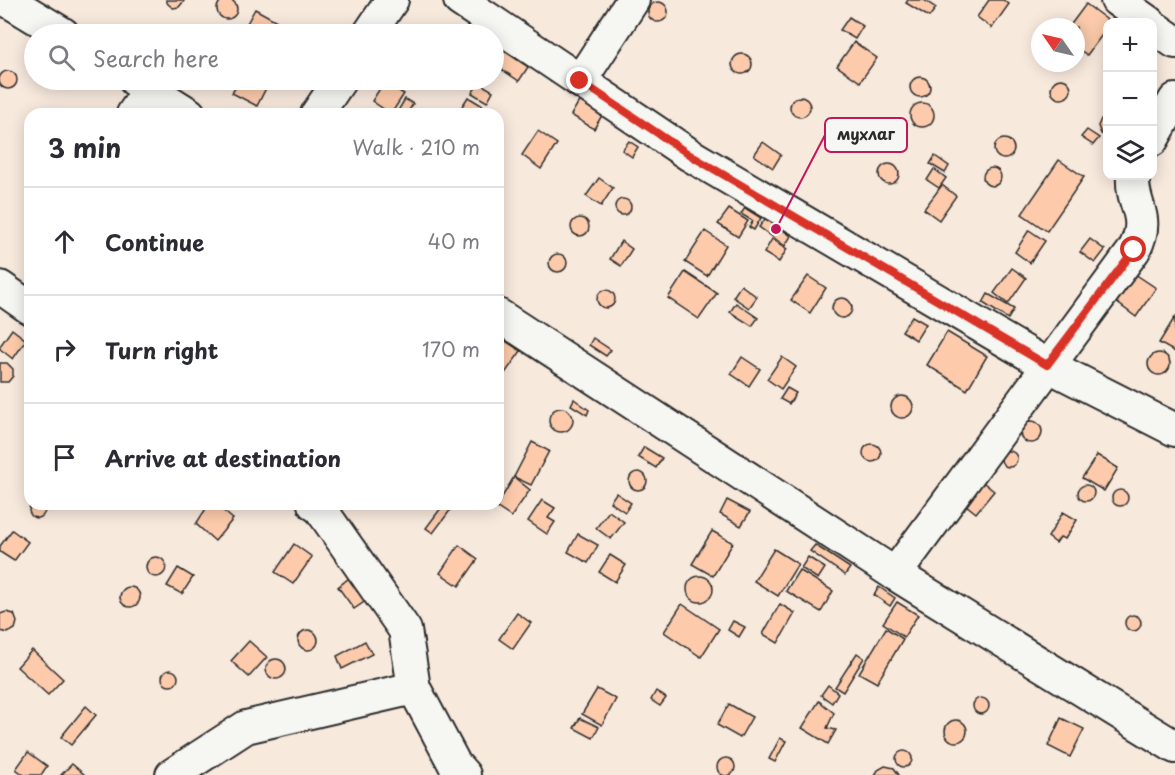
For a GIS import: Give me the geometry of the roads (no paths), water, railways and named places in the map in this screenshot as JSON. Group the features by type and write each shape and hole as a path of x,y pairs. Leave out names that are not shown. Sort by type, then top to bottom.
{"street":[{"path":"7,0 47,24"},
{"path":"376,24 392,0"},
{"path":"460,0 496,24"},
{"path":"580,81 633,0"},
{"path":"1117,0 1142,18"},
{"path":"1157,29 1175,42"},
{"path":"504,30 690,155 1047,365 1175,430"},
{"path":"321,108 333,90"},
{"path":"139,94 174,108"},
{"path":"1157,131 1175,100"},
{"path":"895,574 1134,250 1142,235 1142,217 1133,189 1133,180"},
{"path":"0,287 24,304"},
{"path":"504,319 895,574 1175,747"},
{"path":"321,510 405,630 414,688 455,765 464,775"},
{"path":"172,775 246,727 414,688"}],"place":[{"name":"мухлаг","path":"776,229"}]}
